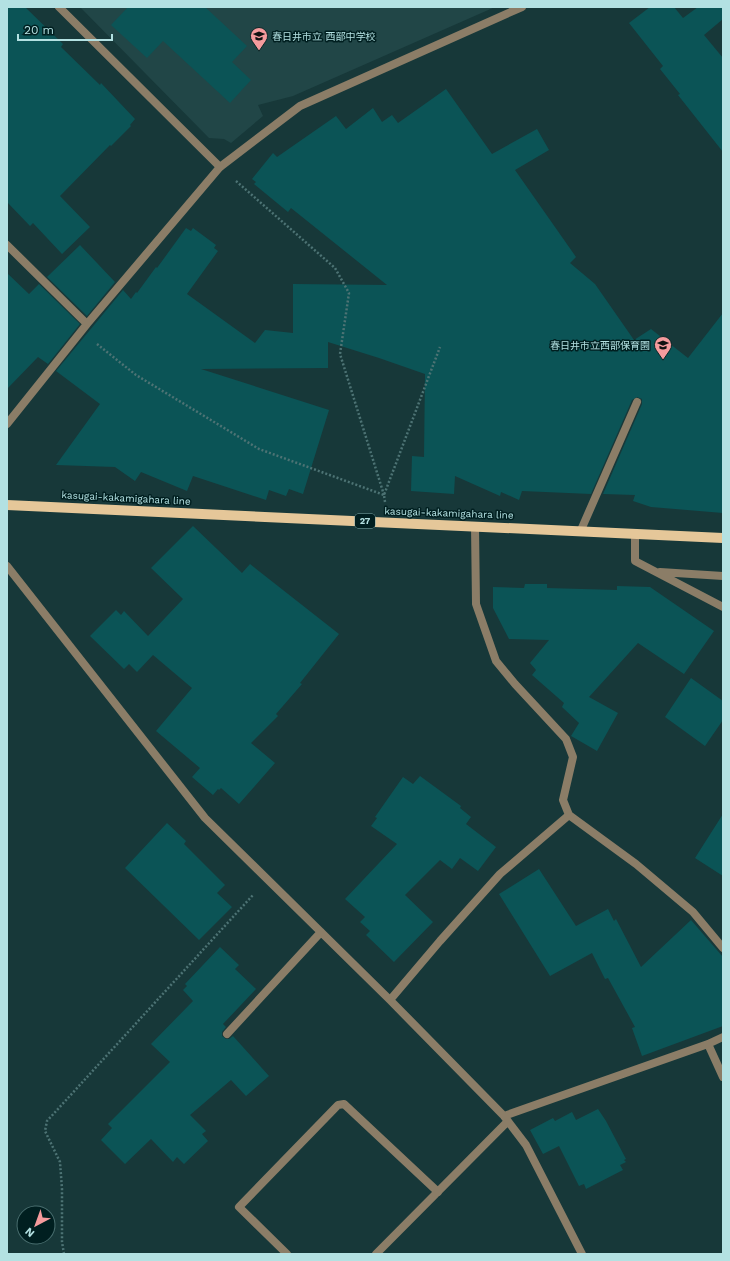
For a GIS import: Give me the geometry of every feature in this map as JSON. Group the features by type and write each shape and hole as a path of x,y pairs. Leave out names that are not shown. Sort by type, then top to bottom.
{"main road":[{"name":"kasugai-kakamigahara line","path":"7,505 581,530 723,538"}],"street":[{"path":"59,7 220,167"},
{"path":"7,424 80,332 220,167 300,106 522,7"},
{"path":"7,245 87,324"},
{"path":"581,530 637,402"},
{"path":"475,526 476,604 496,661 515,684 566,739 572,756 563,800 569,815 636,864 693,912 723,948"},
{"path":"635,533 635,561 723,607"},
{"path":"7,566 205,818 390,1000 506,1119 526,1145 582,1254"},
{"path":"656,572 723,576"},
{"path":"390,1000 500,874 569,815"},
{"path":"227,1034 321,932"},
{"path":"376,1254 438,1192 506,1119 723,1038"},
{"path":"708,1044 723,1078"},
{"path":"287,1254 239,1207 338,1105 344,1104 438,1192"}],"path":[{"path":"220,167 335,268 349,293 340,354 384,495 388,522"},
{"path":"80,332 136,375 259,449 384,495"},
{"path":"384,495 440,347"},
{"path":"64,1254 62,1242 62,1189 60,1162 45,1132 47,1121 267,880"}],"shaded area":[{"name":"春日井市立 西部中学校","path":"80,7 495,7 293,96 258,105 263,116 231,143 224,139 209,138"}],"building":[{"path":"7,7 25,7 63,44 61,47 100,85 101,83 135,119 130,125 131,126 111,146 110,145 60,196 90,227 62,254 33,223 30,226 7,202"},
{"path":"128,7 205,7 247,46 232,62 251,80 230,103 163,41 147,58 111,25"},
{"path":"650,7 674,7 683,18 698,7 723,7 723,19 704,35 723,58 723,152 678,95 680,94 660,69 663,66 629,23"},
{"path":"446,89 492,154 537,129 549,150 515,170 576,257 570,263 595,284 634,340 651,329 688,358 723,313 723,513 651,507 633,501 635,495 603,494 642,404 642,399 637,397 632,400 591,494 522,491 519,500 501,492 500,496 455,476 454,494 411,491 412,456 424,457 425,374 328,342 328,368 201,369 329,410 303,494 289,489 286,496 269,490 266,500 193,476 187,491 141,472 135,481 115,467 56,465 100,404 56,371 123,290 131,299 136,292 137,293 186,228 191,231 193,228 216,245 214,248 218,251 187,294 255,343 265,330 293,333 293,284 387,285 291,208 288,212 254,184 256,182 252,179 273,153 277,157 336,116 346,129 373,108 382,122 392,115 398,123"},
{"path":"80,245 115,282 87,316 47,277"},
{"path":"7,273 29,294 39,284 80,324 48,364 38,357 7,389"},
{"path":"193,526 242,573 250,564 339,634 300,683 302,684 276,714 278,716 251,743 275,763 239,804 221,788 219,790 218,789 213,795 192,777 200,768 156,731 192,688 153,655 137,672 129,664 124,669 90,636 116,610 121,615 124,611 148,636 183,599 151,568"},
{"path":"525,584 547,584 547,588 617,590 617,586 650,587 714,631 684,674 638,643 589,697 618,713 597,751 571,736 579,723 562,707 564,703 532,675 536,670 530,663 549,640 509,639 493,608 493,587 524,588"},
{"path":"691,678 723,701 723,720 705,746 665,717"},
{"path":"420,776 461,806 460,808 471,817 466,824 496,847 478,871 460,858 452,869 440,860 405,895 433,922 394,962 366,935 370,931 360,922 365,917 345,899 397,844 371,826 377,818 375,817 403,777 413,784"},
{"path":"723,814 723,876 695,858"},
{"path":"167,823 186,841 184,844 225,885 217,893 232,907 199,940 125,868"},
{"path":"539,869 576,926 608,909 614,921 616,919 641,967 691,920 723,957 723,1026 642,1056 632,1028 635,1027 608,978 605,979 592,953 550,976 499,894"},
{"path":"220,947 239,965 235,969 256,989 223,1024 226,1027 222,1032 222,1036 229,1039 233,1036 269,1076 246,1096 231,1080 190,1115 206,1131 202,1134 208,1141 184,1164 177,1157 173,1162 151,1139 125,1164 101,1140 112,1128 108,1124 170,1062 151,1044 193,1001 183,990 187,986 185,984"},
{"path":"598,1109 606,1121 626,1159 624,1160 626,1162 620,1165 623,1170 586,1189 584,1184 579,1186 559,1146 543,1154 530,1130 553,1118 555,1121 572,1112 576,1120"}],"place":[{"name":"春日井市立 西部中学校","path":"259,51"},
{"name":"春日井市立西部保育園","path":"663,360"}]}
